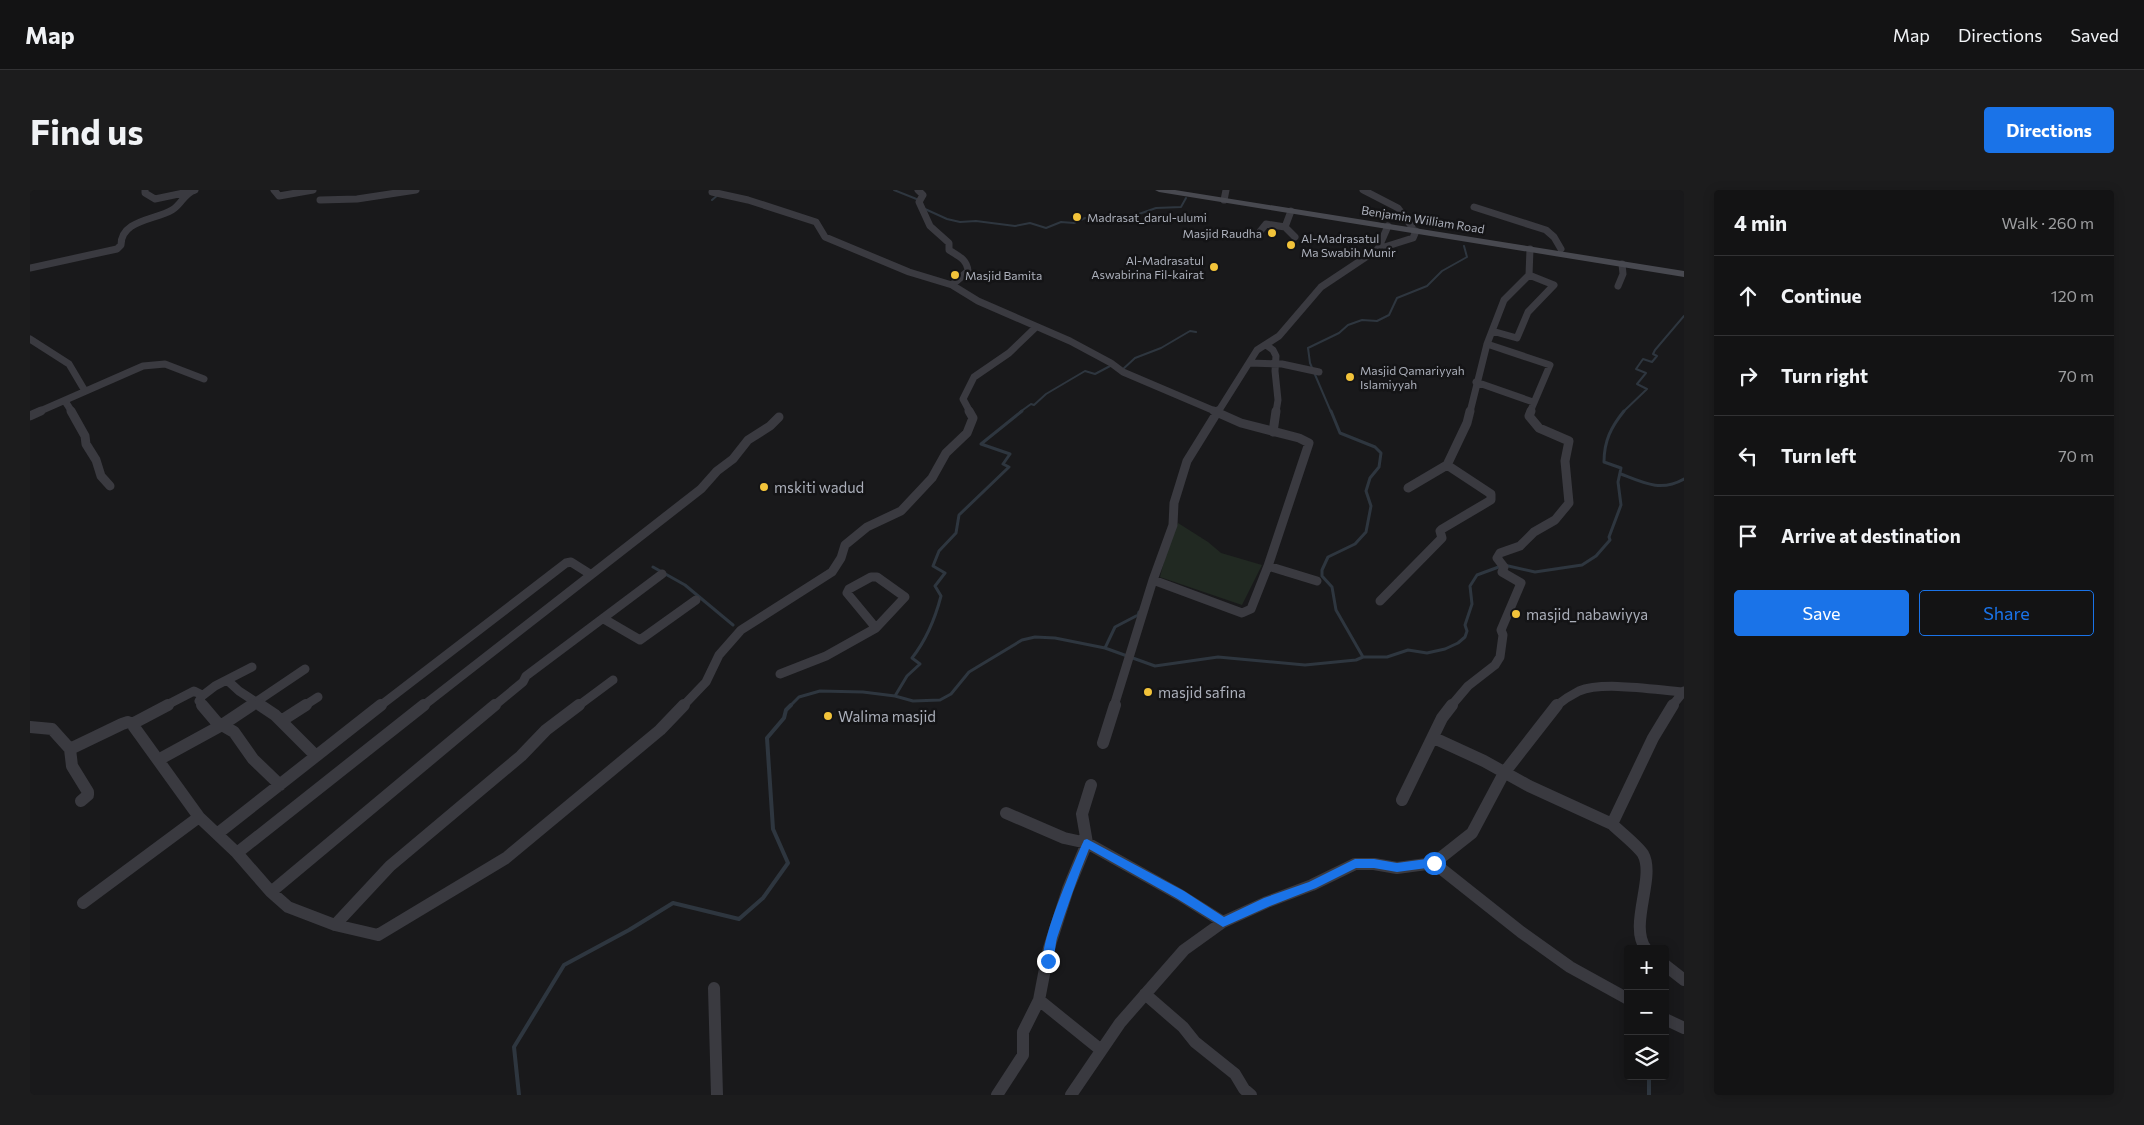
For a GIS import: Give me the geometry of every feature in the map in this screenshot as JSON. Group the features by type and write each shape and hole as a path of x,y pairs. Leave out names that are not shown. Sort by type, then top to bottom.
{"main road":[{"name":"Benjamin William Road","path":"1159,190 1225,196 1291,211 1561,250 1684,270"},
{"name":"Benjamin William Road","path":"1187,190 1684,274"}],"street":[{"path":"137,190 145,191 155,199 195,190"},
{"path":"274,190 279,196 313,190"},
{"path":"320,200 356,199 416,190"},
{"path":"918,190 923,195 919,201 930,226 949,243 949,250 963,258 968,266 968,271 952,285"},
{"path":"1103,744 1153,580 1173,526 1174,503 1187,460 1257,350 1289,326 1321,287 1378,248 1389,247 1413,238 1414,229 1400,209 1363,190"},
{"path":"30,268 118,249 121,245 119,238 128,227 178,207 188,192"},
{"path":"712,192 748,200 816,222 825,237 909,272 952,285 978,301 1035,328 1070,341 1111,363 1123,372 1241,423 1299,438 1310,443 1268,566 1251,609 1242,613 1153,580"},
{"path":"1474,207 1546,230 1554,237 1561,250"},
{"path":"1285,227 1291,211"},
{"path":"1258,234 1266,224 1285,227 1295,237"},
{"path":"1378,248 1388,226"},
{"path":"1408,488 1447,466 1467,423 1487,344 1504,300 1529,275 1530,249"},
{"path":"1618,286 1623,274 1622,264"},
{"path":"1492,331 1517,338 1528,312 1554,285 1529,275"},
{"path":"70,750 122,724 128,722 132,724 199,817 237,853 271,892 288,907 335,925 378,935 506,858 660,730 706,682 718,655 741,630 832,572 841,558 845,545 867,527 900,511 907,505 932,478 946,453 971,426 973,418 963,399 974,378 1009,353 1035,328"},
{"path":"30,339 70,364 85,391"},
{"path":"1402,800 1434,738 1442,718 1468,686 1495,665 1500,657 1503,635 1501,630 1521,583 1502,572 1502,565 1497,558 1500,553 1520,546 1534,532 1555,520 1569,503 1565,461 1569,441 1539,428 1529,416 1533,402 1550,364 1487,344"},
{"path":"1266,345 1273,350 1276,356 1278,400 1273,432"},
{"path":"1250,363 1275,364 1319,372"},
{"path":"30,416 143,366 165,364 204,379"},
{"path":"1476,382 1533,402"},
{"path":"65,401 85,436 86,444 96,460 101,476 110,486"},
{"path":"237,853 590,574 701,489 717,471 732,459 748,440 770,426 779,417"},
{"path":"1380,601 1442,538 1440,531 1442,528 1491,500 1491,494 1447,466"},
{"path":"217,834 566,563 571,562 590,574"},
{"path":"1268,566 1316,582"},
{"path":"271,892 361,820 438,752 469,729 523,682 526,676 662,574"},
{"path":"780,674 826,656 862,637 876,628 906,597 877,577 871,577 849,589 847,593 876,628"},
{"path":"604,619 640,640 696,600"},
{"path":"252,667 202,695 199,701 220,725 228,727 239,737 245,749 280,785"},
{"path":"158,760 220,725 305,670"},
{"path":"227,680 239,692 281,721 316,756"},
{"path":"335,925 390,866 521,756 546,730 613,680"},
{"path":"1071,1095 1120,1023 1145,994 1184,950 1223,922 1267,902 1312,885 1355,864 1374,864 1397,868 1434,863 1472,833 1504,773 1557,705 1579,691 1615,687 1683,692"},
{"path":"132,724 194,691 202,695"},
{"path":"1612,824 1626,803 1666,714 1683,692"},
{"path":"281,721 318,697"},
{"path":"30,728 52,728 70,750 71,763 88,792 88,795 81,801"},
{"path":"1434,738 1484,761 1529,786 1612,824 1644,854 1647,874 1640,918 1643,945"},
{"path":"997,1095 1023,1055 1023,1032 1039,1000 1049,948 1068,889 1087,843 1082,814 1091,785"},
{"path":"1006,813 1064,838 1087,843 1180,894 1223,922"},
{"path":"83,903 199,817"},
{"path":"1434,863 1521,932 1582,975 1624,997"},
{"path":"1669,969 1684,980"},
{"path":"714,988 717,1095"},
{"path":"1145,994 1183,1027 1195,1042 1235,1074 1244,1089 1251,1095"},
{"path":"1039,1000 1101,1050"},
{"path":"1669,1021 1684,1028"}],"shaded area":[{"path":"1178,523 1208,542 1221,553 1262,565 1242,605 1160,577 1168,546"}],"waterway":[{"path":"894,190 919,200"},
{"path":"712,200 719,194"},
{"path":"925,209 947,219 960,222 976,221 1015,226 1030,223 1046,228 1061,222 1074,223 1085,218 1119,221 1156,208 1181,207 1186,198"},
{"path":"1331,412 1310,363 1308,348 1339,333 1348,325 1362,320 1377,321 1389,315 1397,298 1427,286 1442,271 1467,257 1464,246"},
{"path":"1624,411 1647,389 1637,384 1646,373 1636,369 1643,359 1652,362 1657,356 1653,354 1655,350 1684,316"},
{"path":"1122,370 1135,358 1161,348 1190,331 1196,332"},
{"path":"1020,412 1031,404 1034,405 1046,394 1085,371 1095,374 1112,365"},
{"path":"895,696 907,676 920,664 912,658 926,636 939,604 941,596 935,586 945,573 933,566 939,551 956,533 959,515 1009,467 1003,464 1010,454 981,444 1022,411"},
{"path":"1331,411 1340,433 1375,447 1381,453 1379,467 1370,478 1366,491 1371,506 1366,532 1355,544 1328,557 1322,570 1322,576 1332,587 1336,610 1363,657"},
{"path":"1363,657 1387,657 1408,650 1427,653 1445,649 1458,643 1465,637 1467,631 1465,625 1472,604 1470,586 1477,575 1504,565 1535,572 1582,565 1596,556 1610,540 1609,537 1621,505 1618,482 1621,468 1604,462 1604,454 1609,435 1624,411"},
{"path":"1621,474 1645,483 1660,486 1676,483 1684,479"},
{"path":"653,567 685,585 733,625"},
{"path":"1105,648 1115,627 1138,615 1139,612"},
{"path":"895,696 913,701 940,700 951,694 969,672 1022,640 1035,637 1055,638 1105,648"},
{"path":"1105,648 1155,666 1218,657 1305,665 1356,660 1363,657"},
{"path":"519,1095 514,1047 564,965 629,930 673,903 739,919 763,898 788,863 773,829 767,738 784,718 786,710 799,697 820,691 863,692 895,696"},
{"path":"1649,1080 1649,1095"}],"place":[{"name":"Madrasat_darul-ulumi","path":"1077,217"},
{"name":"Masjid Raudha","path":"1272,233"},
{"name":"Al-Madrasatul Ma Swabih Munir","path":"1291,245"},
{"name":"Al-Madrasatul Aswabirina Fil-kairat","path":"1214,267"},
{"name":"Masjid Bamita","path":"955,275"},
{"name":"Masjid Qamariyyah Islamiyyah","path":"1350,377"},
{"name":"mskiti wadud","path":"764,487"},
{"name":"masjid_nabawiyya","path":"1516,614"},
{"name":"masjid safina","path":"1148,692"},
{"name":"Walima masjid","path":"828,716"}],"route":[{"path":"1048,961 1049,948 1068,889 1087,843 1180,894 1223,922 1267,902 1312,885 1355,864 1374,864 1397,868 1434,863"}]}
